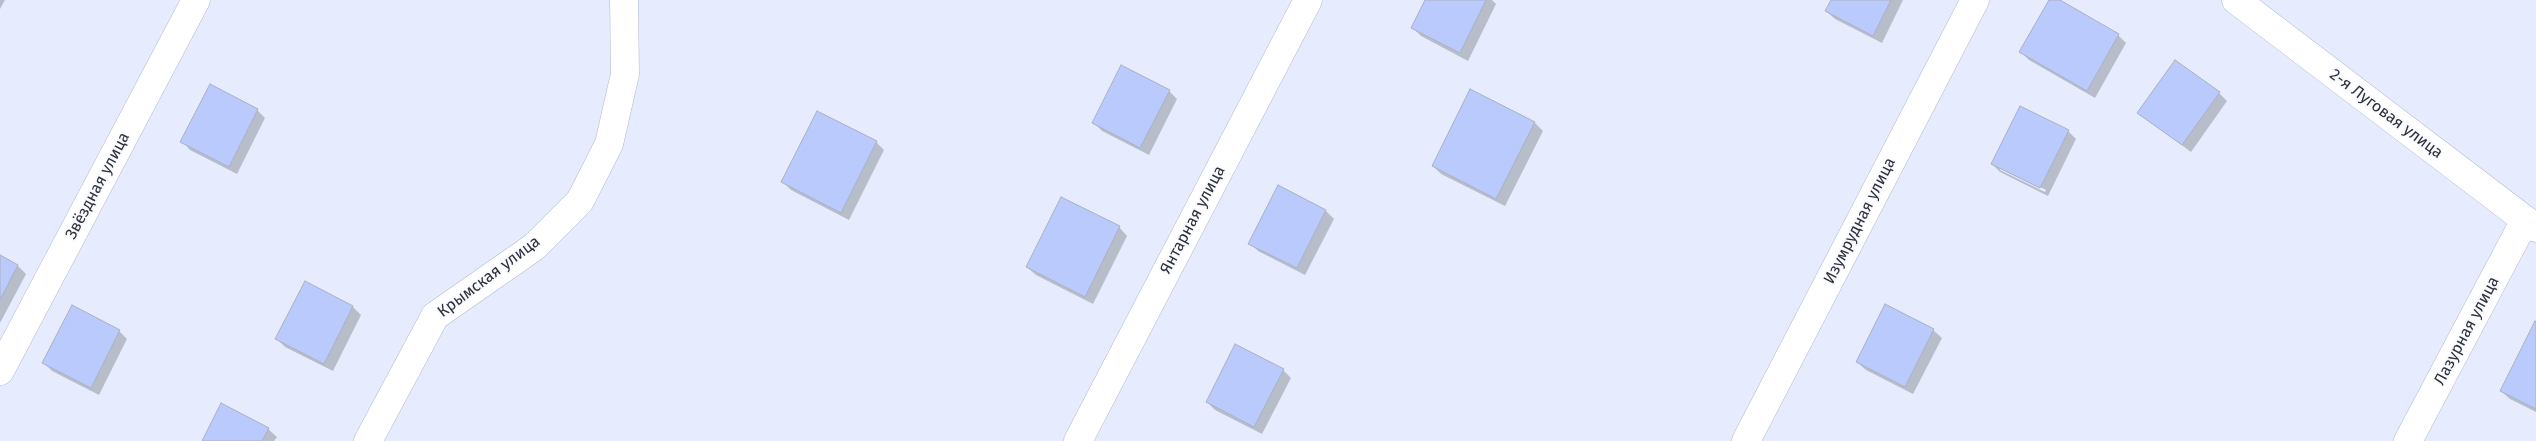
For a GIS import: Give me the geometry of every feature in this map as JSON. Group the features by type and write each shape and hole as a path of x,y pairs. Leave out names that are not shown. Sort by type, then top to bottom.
{"street":[{"name":"Звёздная улица","path":"0,371 196,0"},
{"name":"Крымская улица","path":"368,441 435,316 534,247 580,201 609,144 623,83 624,0"},
{"name":"Янтарная улица","path":"1078,441 1308,0"},
{"name":"Изумрудная улица","path":"1746,441 1975,0"},
{"name":"2-я Луговая улица","path":"2236,0 2531,224"},
{"name":"Лазурная улица","path":"2408,441 2531,224"}],"building":[{"path":"1425,0 1486,0 1460,53 1411,28"},
{"path":"1831,0 1891,0 1873,36 1825,11"},
{"path":"2049,0 2060,0 2119,34 2087,91 2019,52"},
{"path":"2175,60 2220,92 2182,145 2137,113"},
{"path":"1121,65 1170,90 1140,148 1092,123"},
{"path":"210,84 258,109 229,167 180,142"},
{"path":"1470,89 1535,122 1496,199 1432,166"},
{"path":"2020,106 2069,130 2040,188 1991,164"},
{"path":"817,111 877,141 841,213 781,182"},
{"path":"1278,185 1326,210 1297,268 1248,244"},
{"path":"1061,197 1120,226 1085,297 1026,267"},
{"path":"0,255 18,265 0,300"},
{"path":"305,281 353,306 324,364 275,339"},
{"path":"1885,304 1934,329 1905,387 1856,362"},
{"path":"72,305 120,330 91,388 42,363"},
{"path":"2536,322 2536,409 2500,391"},
{"path":"1235,344 1284,369 1254,427 1206,402"},
{"path":"221,403 269,428 262,441 202,441"}]}
